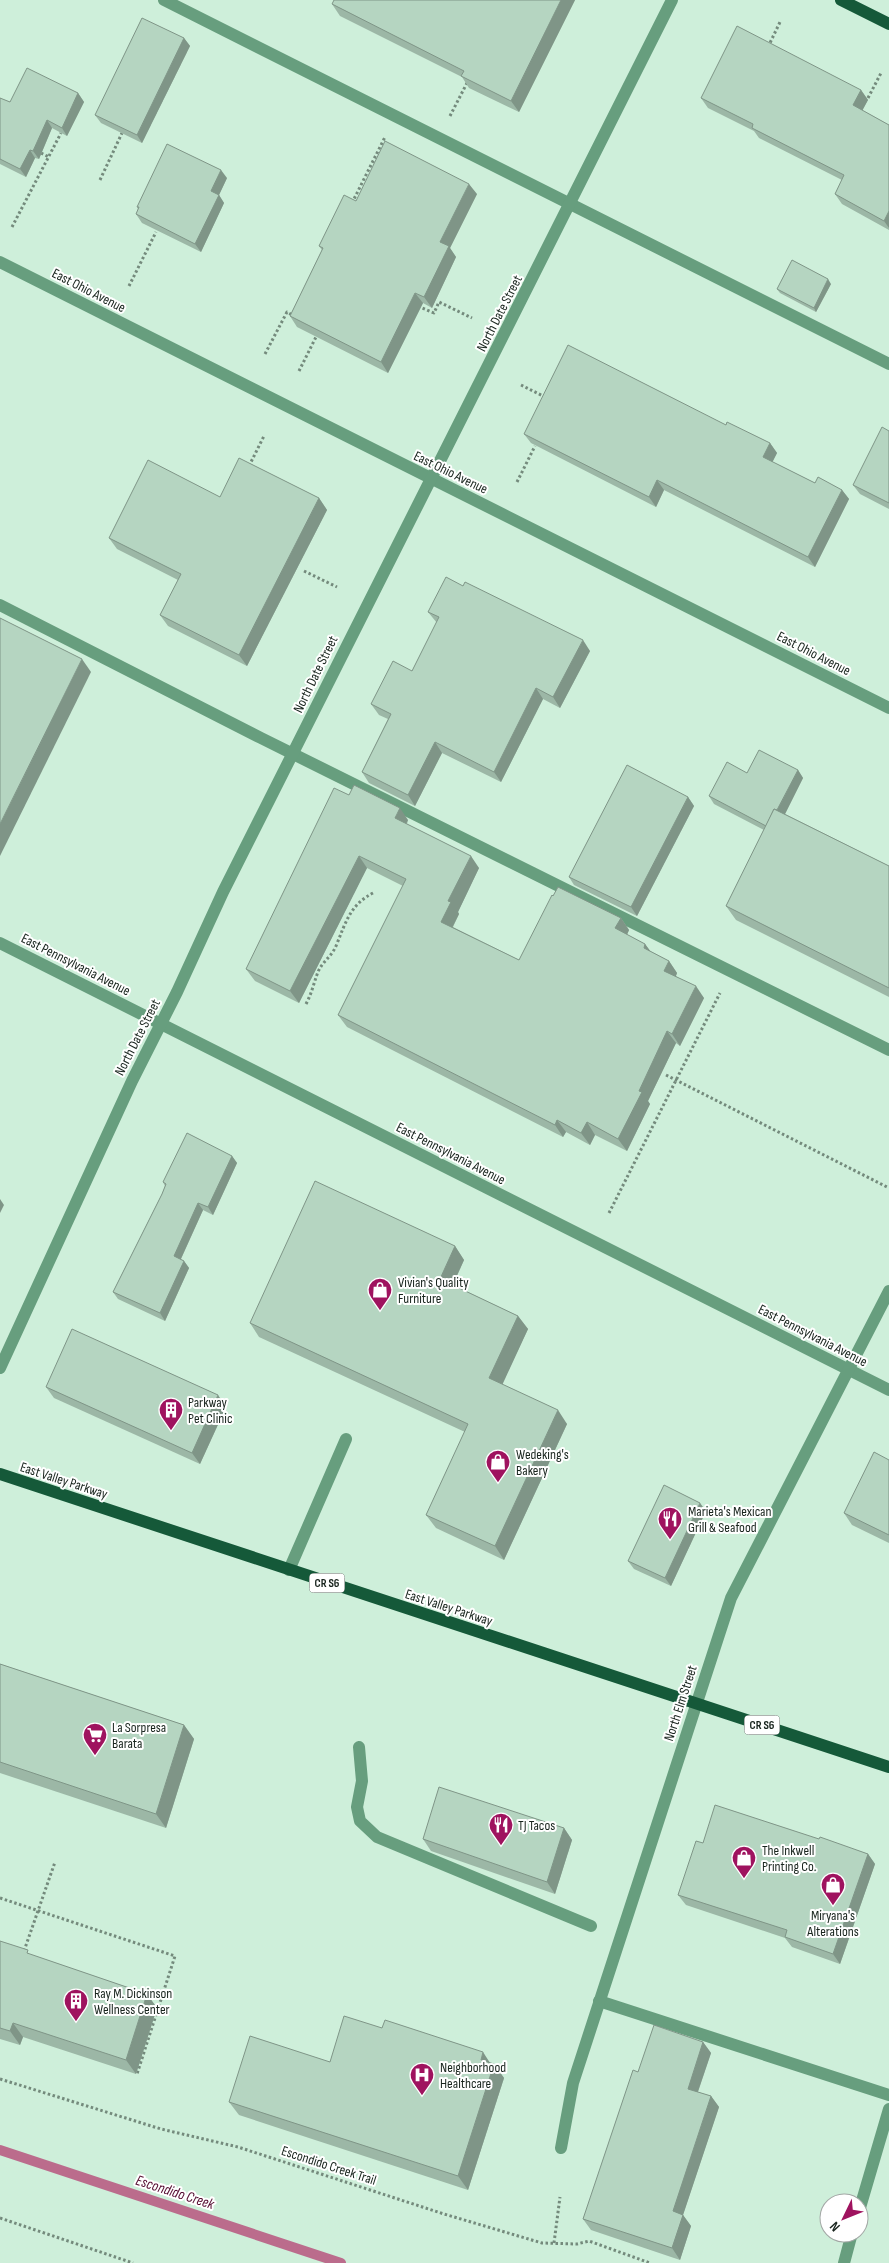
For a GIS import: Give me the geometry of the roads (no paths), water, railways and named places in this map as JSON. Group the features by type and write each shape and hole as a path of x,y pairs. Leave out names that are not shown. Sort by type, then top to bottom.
{"main road":[{"path":"841,0 889,24"},
{"name":"East Valley Parkway","path":"0,1474 889,1767"}],"street":[{"path":"164,0 889,364"},
{"name":"North Date Street","path":"0,1368 132,1081 223,892 571,204 672,0"},
{"name":"East Ohio Avenue","path":"0,262 889,708"},
{"path":"0,604 293,754 889,1050"},
{"name":"East Pennsylvania Avenue","path":"0,943 889,1390"},
{"name":"North Elm Street","path":"562,2148 572,2083 731,1598 889,1291"},
{"path":"289,1570 346,1439"},
{"path":"359,1747 362,1781 357,1807 360,1821 377,1836 591,1926"},
{"path":"599,2001 889,2096"},
{"path":"864,2193 889,2109"},
{"path":"844,2263 849,2243"}],"waterway":[{"name":"Escondido Creek","path":"0,2150 341,2263"}],"place":[{"name":"Vivian's Quality Furniture","path":"380,1311"},
{"name":"Parkway Pet Clinic","path":"171,1431"},
{"name":"Wedeking's Bakery","path":"498,1483"},
{"name":"Marieta's Mexican Grill & Seafood","path":"670,1540"},
{"name":"La Sorpresa Barata","path":"95,1756"},
{"name":"TJ Tacos","path":"501,1846"},
{"name":"The Inkwell Printing Co.","path":"744,1879"},
{"name":"Miryana's Alterations","path":"833,1906"},
{"name":"Ray M. Dickinson Wellness Center","path":"76,2022"},
{"name":"Neighborhood Healthcare","path":"422,2096"}]}
